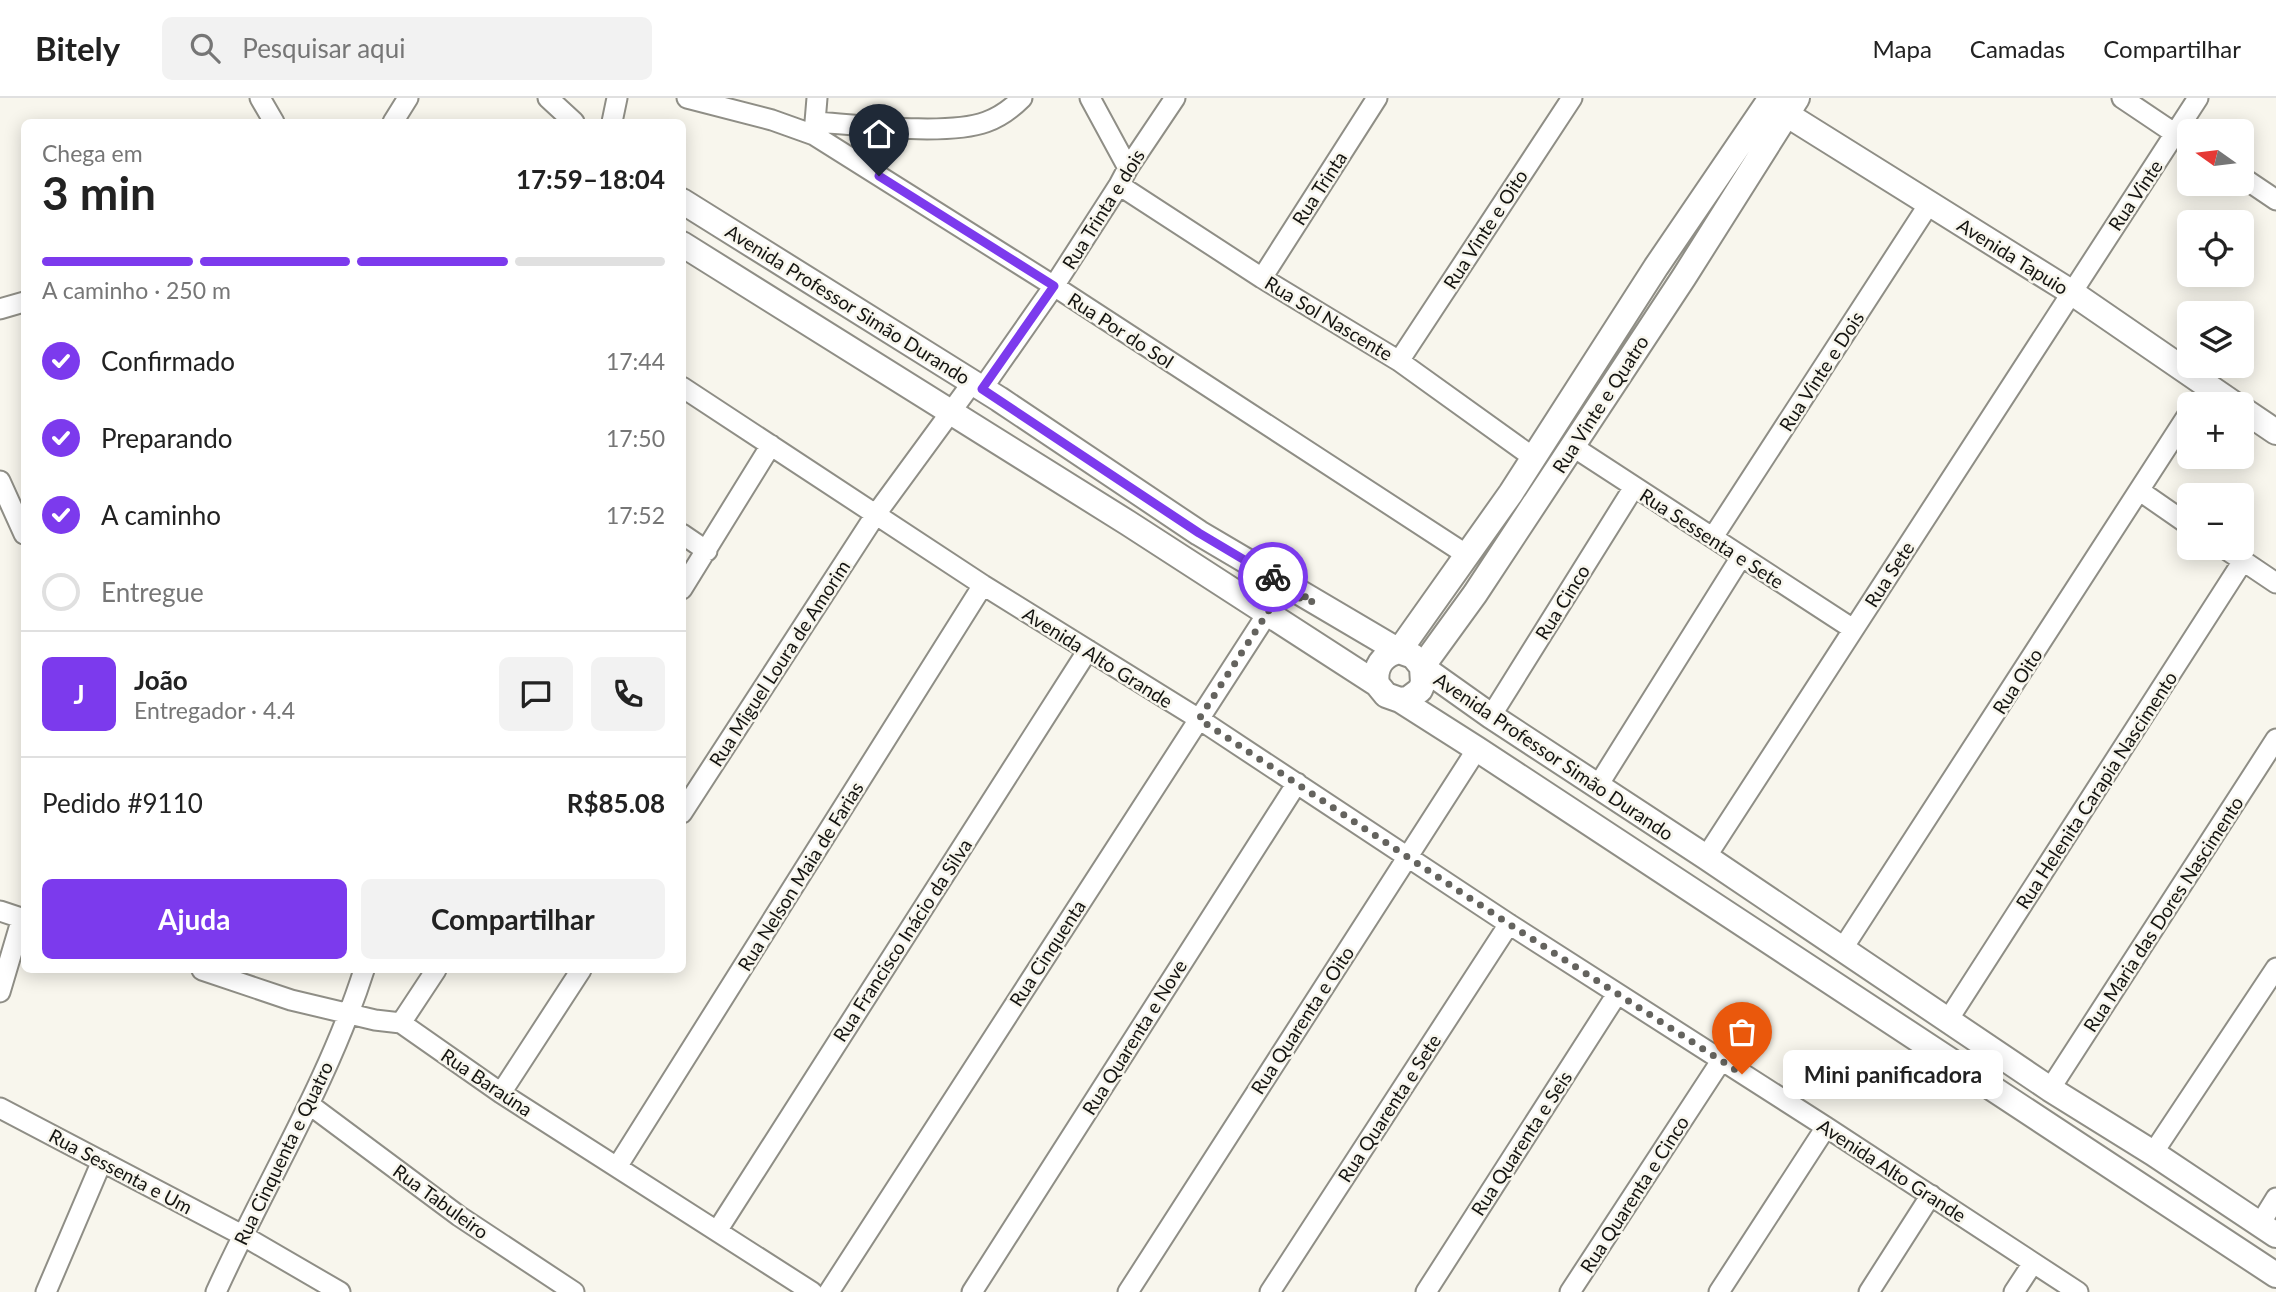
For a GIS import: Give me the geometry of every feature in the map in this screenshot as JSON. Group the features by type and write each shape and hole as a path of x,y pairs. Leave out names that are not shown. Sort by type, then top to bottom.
{"street":[{"path":"260,98 272,119"},
{"path":"395,119 408,98"},
{"path":"548,98 571,119"},
{"path":"613,119 617,98"},
{"name":"Rua Por do Sol","path":"687,98 815,129 1467,555"},
{"path":"817,98 815,129 948,128 983,123 996,108 1023,98"},
{"path":"1090,98 1124,176"},
{"name":"Rua Trinta e dois","path":"950,411 977,386 1054,286 1175,98"},
{"name":"Rua Trinta","path":"1262,278 1377,98"},
{"name":"Rua Vinte e Oito","path":"1399,361 1572,98"},
{"path":"2122,98 2177,135"},
{"name":"Rua Vinte","path":"2190,119 2198,98"},
{"name":"Rua Vinte e Quatro","path":"1400,700 1408,699 1420,690 1423,682 1422,667 1475,594 1572,446 1778,102"},
{"name":"Avenida Tapuio","path":"1778,102 1929,204 2071,292 2196,392"},
{"name":"Rua Vinte e Quatro","path":"1377,684 1375,677 1380,662 1399,651 1758,137"},
{"name":"Rua Vinte","path":"2071,292 2177,147"},
{"name":"Rua Sol Nascente","path":"1124,176 1262,278 1399,361 1534,458"},
{"path":"2254,185 2276,200"},
{"name":"Avenida Professor Simão Durando","path":"686,204 977,386 1199,533 1399,651 1413,656 1422,667 1491,716 1843,948 2050,1089 2268,1229"},
{"name":"Rua Vinte e Dois","path":"1713,537 1929,204"},
{"name":"Avenida Professor Simão Durando","path":"686,246 950,411 1377,684 1386,695 1400,700 1477,750 2276,1275"},
{"name":"Rua Sete","path":"1706,857 2071,292"},
{"path":"0,309 21,303"},
{"name":"Avenida Alto Grande","path":"686,390 983,586 1199,719 1509,924 2078,1292"},
{"name":"Rua Miguel Loura de Amorim","path":"686,807 876,514 950,411"},
{"path":"2254,417 2276,432"},
{"name":"Rua Oito","path":"1843,948 2177,432"},
{"path":"686,583 771,445"},
{"name":"Rua Sessenta e Sete","path":"1572,446 1853,629"},
{"path":"0,481 21,527"},
{"name":"Rua Cinco","path":"1491,716 1634,487"},
{"path":"2140,491 2177,516"},
{"path":"686,537 707,551"},
{"path":"1597,787 1741,557"},
{"path":"2243,561 2276,583"},
{"name":"Rua Helenita Carapia Nascimento","path":"1948,1020 2243,561"},
{"path":"1450,579 1475,594"},
{"name":"Rua Nelson Maia de Farias","path":"617,1167 983,586"},
{"path":"1267,614 1275,601 1288,595 1314,602"},
{"name":"Rua Cinquenta","path":"829,1292 1267,614"},
{"name":"Rua Francisco Inácio da Silva","path":"717,1231 1088,650"},
{"name":"Rua Maria das Dores Nascimento","path":"2050,1089 2276,739"},
{"name":"Rua Quarenta e Oito","path":"1128,1292 1477,750"},
{"name":"Rua Quarenta e Nove","path":"972,1292 1297,783"},
{"path":"0,911 21,917"},
{"path":"0,992 21,924"},
{"name":"Rua Quarenta e Sete","path":"1269,1292 1509,924"},
{"path":"2153,1153 2276,968"},
{"name":"Rua Baraúna","path":"214,973 291,1000 401,1023 501,1093 811,1292"},
{"name":"Rua Cinquenta e Quatro","path":"216,1292 242,1234 310,1105 350,1014 363,973"},
{"path":"401,1023 434,973"},
{"path":"501,1093 579,973"},
{"name":"Rua Quarenta e Seis","path":"1426,1292 1617,994"},
{"name":"Rua Quarenta e Cinco","path":"1570,1292 1721,1061"},
{"name":"Rua Tabuleiro","path":"310,1105 459,1216 574,1292"},
{"name":"Rua Sessenta e Um","path":"0,1108 242,1234 340,1292"},
{"path":"1719,1292 1826,1127"},
{"path":"46,1292 102,1161"},
{"path":"1869,1292 1931,1195"},
{"path":"2268,1229 2276,1198"},
{"path":"2014,1292 2033,1263"}],"way so far":[{"path":"1273,577 1314,602 1288,595 1275,601 1199,719 1742,1074"}],"place":[{"name":"Mini panificadora","path":"1742,1074"}],"route":[{"path":"879,176 1054,286 982,389 1199,533 1273,577"}]}
